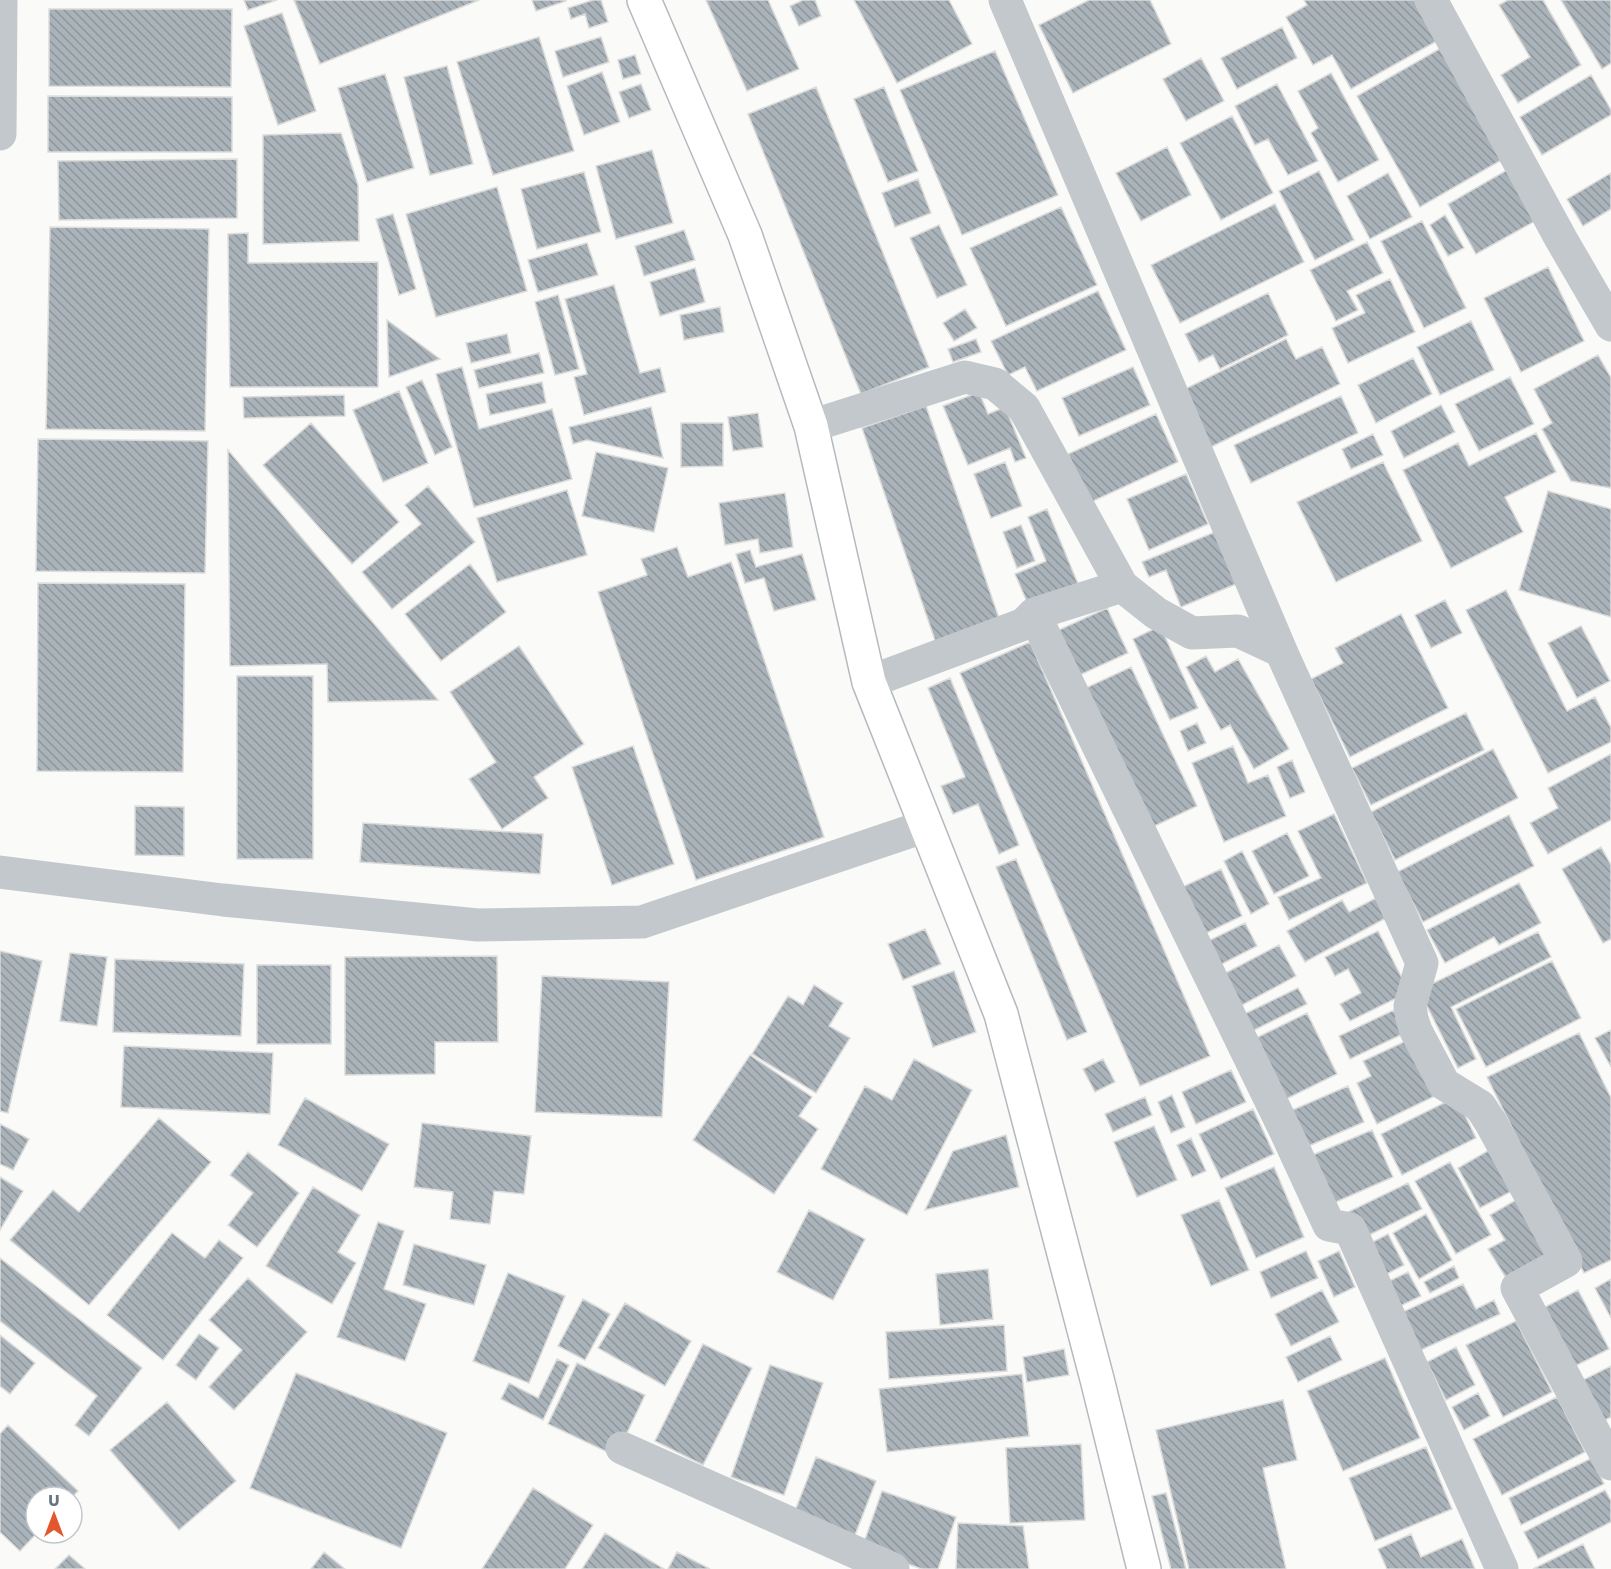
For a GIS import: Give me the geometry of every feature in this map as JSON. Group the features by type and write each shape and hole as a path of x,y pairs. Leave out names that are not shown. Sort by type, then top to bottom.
{"street":[{"path":"0,134 1,0"},
{"path":"644,0 746,235 811,426 869,682 1001,1014 1097,1379 1144,1569"},
{"path":"1005,0 1281,651 1422,963 1410,1006 1416,1031 1444,1084 1480,1106 1566,1262 1517,1288 1611,1464"},
{"path":"1431,0 1561,239 1611,325"},
{"path":"811,426 965,376 995,384 1024,408 1122,586 1156,613 1192,633 1238,631 1281,651"},
{"path":"869,682 1024,624 1034,614 1122,586"},
{"path":"1034,614 1329,1225 1350,1229 1502,1569"},
{"path":"0,872 223,900 478,925 642,922 926,826"},
{"path":"622,1448 893,1569"}],"building":[{"path":"244,0 277,0 248,10"},
{"path":"294,0 479,0 320,64"},
{"path":"532,0 566,0 566,1 536,11"},
{"path":"593,0 601,0 608,22 589,28 585,14 571,19 568,8"},
{"path":"706,0 768,0 799,69 747,91"},
{"path":"803,0 815,0 821,16 799,26 790,6"},
{"path":"854,0 949,0 972,44 897,83"},
{"path":"1089,0 1150,0 1171,44 1073,93 1039,25"},
{"path":"1304,0 1414,0 1437,41 1351,89 1332,55 1313,65 1286,17 1307,5"},
{"path":"1508,0 1543,0 1581,65 1518,103 1501,75 1530,57 1499,5"},
{"path":"1561,0 1611,0 1611,63 1602,69"},
{"path":"49,9 232,9 231,87 49,86"},
{"path":"282,13 316,111 278,125 244,26"},
{"path":"1282,27 1297,58 1237,89 1221,58"},
{"path":"539,37 574,151 493,175 457,62"},
{"path":"601,37 609,62 563,77 555,51"},
{"path":"1441,48 1505,158 1420,207 1357,96"},
{"path":"995,51 1058,195 962,235 900,90"},
{"path":"635,55 641,74 623,79 618,60"},
{"path":"1201,58 1224,101 1186,121 1163,79"},
{"path":"447,66 473,164 430,175 404,77"},
{"path":"602,72 620,122 584,135 567,86"},
{"path":"1331,73 1379,160 1338,182 1311,133 1318,128 1298,91"},
{"path":"385,74 414,168 367,182 338,88"},
{"path":"1591,75 1611,110 1611,115 1542,155 1520,117"},
{"path":"641,84 651,110 629,118 619,92"},
{"path":"1277,84 1318,161 1288,175 1268,139 1255,145 1235,106"},
{"path":"816,87 929,367 861,394 748,114"},
{"path":"884,87 918,171 888,182 854,99"},
{"path":"48,96 232,97 232,152 48,152"},
{"path":"1232,116 1273,193 1221,220 1180,143"},
{"path":"341,133 358,185 359,241 263,244 263,135"},
{"path":"1167,147 1191,195 1141,221 1116,173"},
{"path":"652,150 673,223 616,239 596,166"},
{"path":"237,159 237,218 59,220 58,161"},
{"path":"1507,170 1537,220 1476,254 1448,204"},
{"path":"1319,171 1354,240 1315,260 1279,191"},
{"path":"584,172 601,232 537,249 521,189"},
{"path":"1388,173 1412,217 1370,239 1347,196"},
{"path":"1611,173 1611,209 1583,226 1567,199"},
{"path":"918,179 931,213 895,227 882,193"},
{"path":"497,187 527,291 436,317 406,214"},
{"path":"1275,204 1304,262 1180,323 1151,265"},
{"path":"1061,207 1097,285 1006,326 970,248"},
{"path":"393,214 416,289 399,295 376,219"},
{"path":"1445,215 1464,248 1448,256 1430,225"},
{"path":"1422,221 1466,308 1424,328 1381,241"},
{"path":"939,225 967,285 937,298 910,238"},
{"path":"50,227 209,229 205,431 46,429"},
{"path":"684,230 695,260 644,276 635,246"},
{"path":"248,233 248,263 378,262 378,387 230,387 228,234"},
{"path":"1367,242 1383,273 1347,291 1358,310 1336,321 1310,270"},
{"path":"587,243 598,275 538,292 528,260"},
{"path":"1548,267 1584,341 1521,372 1484,298"},
{"path":"695,268 705,302 660,316 650,282"},
{"path":"1390,279 1415,332 1348,363 1332,328 1365,313 1356,295"},
{"path":"614,285 640,373 660,368 666,392 584,415 574,377 587,374 565,299"},
{"path":"1098,291 1126,350 1037,391 1025,367 1008,375 991,341"},
{"path":"1268,293 1288,335 1220,369 1213,355 1199,362 1185,334"},
{"path":"558,295 579,369 555,375 535,302"},
{"path":"720,307 724,332 684,340 680,315"},
{"path":"965,309 977,328 954,341 943,323"},
{"path":"387,320 440,359 389,377"},
{"path":"1471,321 1494,370 1440,395 1417,347"},
{"path":"507,334 511,353 471,363 466,343"},
{"path":"976,339 981,352 953,362 948,349"},
{"path":"1286,339 1296,359 1322,347 1340,384 1211,447 1183,390"},
{"path":"539,353 544,373 479,388 474,370"},
{"path":"1598,355 1611,378 1611,488 1571,481 1542,429 1552,423 1534,389"},
{"path":"1413,358 1432,394 1376,423 1358,385"},
{"path":"462,367 479,429 552,409 572,479 474,507 436,374"},
{"path":"1133,367 1150,405 1079,436 1062,398"},
{"path":"1510,377 1534,424 1479,451 1455,404"},
{"path":"422,380 452,447 435,455 406,387"},
{"path":"542,382 546,403 490,415 486,394"},
{"path":"399,391 428,463 383,482 353,410"},
{"path":"979,392 988,414 1005,407 1026,458 1015,462 1010,448 968,465 943,406"},
{"path":"344,395 345,416 244,418 243,397"},
{"path":"1341,396 1358,433 1251,483 1234,445"},
{"path":"1441,405 1455,432 1404,458 1391,431"},
{"path":"926,406 1001,624 937,646 862,428"},
{"path":"651,407 663,458 587,440 573,444 569,427"},
{"path":"758,413 763,447 733,451 728,417"},
{"path":"1156,414 1178,462 1091,502 1068,454"},
{"path":"311,423 399,522 352,564 263,465"},
{"path":"681,423 723,423 723,466 681,467"},
{"path":"1536,433 1556,472 1505,497 1523,532 1451,568 1403,470 1458,443 1469,466"},
{"path":"1373,434 1383,455 1351,469 1342,449"},
{"path":"38,439 208,441 205,573 36,571"},
{"path":"228,450 438,700 328,702 327,664 230,666"},
{"path":"596,452 668,468 654,532 582,516"},
{"path":"1005,462 1022,506 991,518 974,474"},
{"path":"1383,462 1422,541 1336,582 1297,502"},
{"path":"1186,474 1208,524 1149,550 1127,499"},
{"path":"428,486 475,542 392,609 362,572 421,524 405,505"},
{"path":"567,490 587,555 497,582 477,518"},
{"path":"1548,491 1611,509 1611,617 1519,590"},
{"path":"785,493 793,547 760,553 758,539 725,545 719,503"},
{"path":"1047,509 1081,591 1031,611 1015,574 1046,561 1028,517"},
{"path":"1021,525 1035,561 1017,568 1003,532"},
{"path":"1215,532 1236,584 1181,607 1166,570 1149,577 1142,562"},
{"path":"677,547 688,577 731,562 824,837 696,880 598,592 647,575 641,559"},
{"path":"750,550 756,567 802,554 816,600 774,611 764,578 745,583 736,554"},
{"path":"470,564 506,612 441,661 405,614"},
{"path":"38,583 185,584 183,772 37,771"},
{"path":"1506,590 1567,711 1595,697 1611,728 1611,742 1548,773 1466,610"},
{"path":"1445,600 1462,633 1431,648 1415,615"},
{"path":"1107,608 1128,653 1071,679 1050,634"},
{"path":"1401,614 1448,708 1350,757 1311,679 1343,663 1335,648"},
{"path":"1160,626 1198,708 1170,720 1133,639"},
{"path":"1581,626 1610,681 1577,698 1548,643"},
{"path":"1030,642 1210,1056 1140,1086 960,673"},
{"path":"519,646 584,744 534,777 548,798 502,829 469,779 496,762 450,692"},
{"path":"1206,656 1215,672 1238,659 1289,749 1254,769 1230,725 1221,730 1186,667"},
{"path":"1131,667 1197,806 1144,831 1077,692"},
{"path":"237,676 313,676 313,859 237,859"},
{"path":"950,678 1019,845 999,854 978,804 953,814 941,786 965,777 928,688"},
{"path":"1466,713 1484,750 1371,805 1352,768"},
{"path":"1197,723 1206,743 1188,751 1180,731"},
{"path":"633,746 674,864 612,885 572,767"},
{"path":"1233,746 1248,783 1268,775 1286,816 1224,842 1192,763"},
{"path":"1493,749 1518,798 1395,860 1371,812"},
{"path":"1611,754 1611,820 1548,854 1530,823 1558,808 1548,788"},
{"path":"1292,760 1305,792 1290,798 1277,767"},
{"path":"135,806 184,807 184,856 135,855"},
{"path":"1334,814 1367,883 1289,920 1278,897 1321,878 1298,831"},
{"path":"1509,815 1534,866 1423,922 1397,872"},
{"path":"363,823 543,834 540,874 360,862"},
{"path":"1287,833 1309,876 1274,894 1252,851"},
{"path":"1601,847 1611,865 1611,939 1603,943 1562,869"},
{"path":"1242,851 1269,904 1251,914 1224,861"},
{"path":"1016,859 1087,1032 1067,1040 996,867"},
{"path":"1221,869 1242,916 1200,936 1178,889"},
{"path":"1519,883 1541,923 1499,945 1494,937 1445,963 1427,930"},
{"path":"1376,898 1386,918 1305,962 1287,931 1342,900 1349,912"},
{"path":"1245,923 1257,946 1216,967 1204,943"},
{"path":"925,929 941,964 903,980 888,944"},
{"path":"1378,931 1409,992 1350,1021 1340,1004 1361,993 1348,969 1335,976 1325,957"},
{"path":"1538,932 1551,957 1451,1007 1476,1059 1458,1068 1419,990"},
{"path":"1279,945 1296,976 1233,1010 1216,978"},
{"path":"0,951 42,961 8,1113 0,1111"},
{"path":"70,953 107,957 97,1026 60,1021"},
{"path":"497,956 498,1042 435,1042 435,1074 345,1075 345,957"},
{"path":"115,959 244,964 241,1036 113,1032"},
{"path":"1552,961 1581,1018 1486,1067 1456,1009"},
{"path":"257,965 331,965 331,1044 257,1044"},
{"path":"954,971 976,1032 933,1047 912,986"},
{"path":"542,976 669,982 662,1117 535,1112"},
{"path":"814,985 843,1003 829,1026 850,1038 816,1093 752,1054 788,996 803,1005"},
{"path":"1298,988 1307,1004 1246,1034 1238,1017"},
{"path":"1394,1010 1405,1033 1350,1059 1339,1036"},
{"path":"1307,1013 1337,1074 1278,1103 1248,1042"},
{"path":"1611,1030 1611,1067 1595,1038"},
{"path":"1579,1033 1611,1098 1611,1260 1584,1273 1487,1077"},
{"path":"1408,1040 1435,1096 1377,1124 1357,1083 1371,1076 1363,1061"},
{"path":"124,1046 273,1053 270,1114 121,1107"},
{"path":"750,1055 812,1097 799,1116 818,1129 774,1194 693,1140"},
{"path":"914,1059 972,1090 907,1215 821,1169 865,1086 892,1100"},
{"path":"1103,1059 1115,1082 1095,1092 1083,1069"},
{"path":"1231,1070 1246,1102 1196,1124 1182,1092"},
{"path":"1348,1086 1364,1122 1304,1148 1288,1112"},
{"path":"1172,1095 1185,1127 1171,1133 1158,1102"},
{"path":"1145,1097 1152,1115 1113,1132 1105,1114"},
{"path":"1456,1097 1476,1138 1402,1175 1381,1134"},
{"path":"305,1098 389,1144 362,1191 278,1145"},
{"path":"1253,1109 1274,1154 1221,1179 1199,1134"},
{"path":"159,1118 211,1162 89,1305 10,1240 53,1190 79,1212"},
{"path":"422,1123 531,1136 524,1194 494,1191 490,1224 450,1219 453,1192 414,1187"},
{"path":"0,1124 29,1139 13,1170 0,1164"},
{"path":"1154,1126 1177,1180 1137,1197 1114,1142"},
{"path":"1372,1130 1393,1177 1329,1205 1308,1157"},
{"path":"1006,1135 1019,1187 925,1210 953,1151"},
{"path":"1191,1138 1206,1171 1192,1177 1177,1145"},
{"path":"1491,1149 1514,1190 1480,1208 1458,1168"},
{"path":"248,1152 299,1193 257,1247 228,1225 253,1193 230,1175"},
{"path":"1450,1162 1491,1235 1456,1254 1415,1181"},
{"path":"1274,1167 1304,1237 1256,1258 1225,1188"},
{"path":"0,1177 23,1191 0,1230"},
{"path":"1408,1183 1422,1209 1359,1240 1346,1213"},
{"path":"313,1187 360,1215 338,1252 356,1263 332,1304 266,1266"},
{"path":"1521,1197 1556,1252 1508,1281 1488,1249 1505,1240 1490,1215"},
{"path":"1219,1200 1249,1270 1211,1286 1181,1215"},
{"path":"809,1210 865,1239 833,1300 777,1272"},
{"path":"1426,1214 1452,1260 1419,1279 1393,1233"},
{"path":"378,1222 404,1231 384,1289 426,1304 405,1361 337,1337"},
{"path":"172,1233 205,1258 219,1240 243,1258 163,1360 107,1315"},
{"path":"1388,1234 1404,1265 1381,1277 1365,1246"},
{"path":"414,1244 486,1265 474,1305 403,1285"},
{"path":"1306,1251 1318,1278 1271,1298 1260,1272"},
{"path":"1339,1251 1355,1287 1334,1297 1318,1261"},
{"path":"0,1258 142,1368 89,1436 75,1425 97,1396 0,1321"},
{"path":"1454,1266 1459,1278 1430,1293 1424,1282"},
{"path":"988,1269 993,1319 940,1325 936,1274"},
{"path":"1408,1272 1421,1296 1396,1308 1383,1284"},
{"path":"508,1273 565,1296 529,1383 473,1361"},
{"path":"248,1278 307,1332 234,1410 209,1387 242,1350 209,1320"},
{"path":"1611,1279 1611,1318 1595,1288"},
{"path":"1463,1284 1476,1309 1494,1300 1500,1314 1412,1354 1394,1316"},
{"path":"1322,1290 1339,1322 1291,1346 1275,1314"},
{"path":"1578,1290 1609,1349 1575,1366 1545,1307"},
{"path":"583,1299 610,1314 585,1360 558,1346"},
{"path":"625,1303 691,1341 665,1386 598,1348"},
{"path":"1516,1321 1552,1392 1503,1417 1466,1345"},
{"path":"1004,1325 1007,1371 889,1379 886,1332"},
{"path":"199,1334 219,1348 196,1380 176,1365"},
{"path":"0,1335 35,1363 10,1394 0,1386"},
{"path":"1330,1336 1342,1360 1298,1382 1286,1357"},
{"path":"703,1344 752,1368 703,1465 655,1441"},
{"path":"1456,1347 1475,1385 1446,1400 1427,1362"},
{"path":"1064,1349 1069,1375 1027,1382 1023,1357"},
{"path":"1385,1358 1420,1438 1343,1471 1307,1391"},
{"path":"557,1359 569,1365 543,1420 501,1399 509,1383 538,1398"},
{"path":"577,1363 645,1395 616,1456 548,1424"},
{"path":"770,1365 823,1383 784,1495 731,1477"},
{"path":"1611,1366 1611,1417 1603,1421 1583,1380"},
{"path":"296,1373 447,1433 401,1548 250,1488"},
{"path":"1022,1374 1029,1436 887,1452 879,1389"},
{"path":"1478,1393 1490,1416 1464,1430 1452,1407"},
{"path":"1557,1397 1585,1452 1502,1495 1473,1439"},
{"path":"1283,1400 1297,1460 1263,1468 1286,1569 1189,1569 1156,1430"},
{"path":"167,1402 236,1481 179,1530 110,1450"},
{"path":"8,1425 72,1485 24,1485 26,1545 20,1551 0,1532 0,1434"},
{"path":"1081,1444 1085,1520 1010,1523 1006,1448"},
{"path":"1426,1447 1452,1509 1375,1541 1349,1478"},
{"path":"816,1457 876,1481 855,1535 795,1511"},
{"path":"1592,1458 1604,1484 1521,1525 1509,1498"},
{"path":"533,1488 593,1525 565,1569 482,1569"},
{"path":"1605,1490 1611,1501 1611,1522 1538,1559 1524,1532"},
{"path":"882,1491 956,1517 938,1569 922,1569 862,1548"},
{"path":"1166,1493 1186,1569 1171,1569 1152,1496"},
{"path":"958,1523 1023,1526 1029,1569 956,1569"},
{"path":"605,1533 664,1569 582,1569"},
{"path":"1411,1534 1421,1557 1462,1539 1475,1569 1387,1569 1378,1549"},
{"path":"1583,1544 1595,1569 1533,1569"},
{"path":"324,1552 345,1569 311,1569"},
{"path":"677,1552 710,1569 668,1569"},
{"path":"69,1555 85,1569 55,1569"}]}
